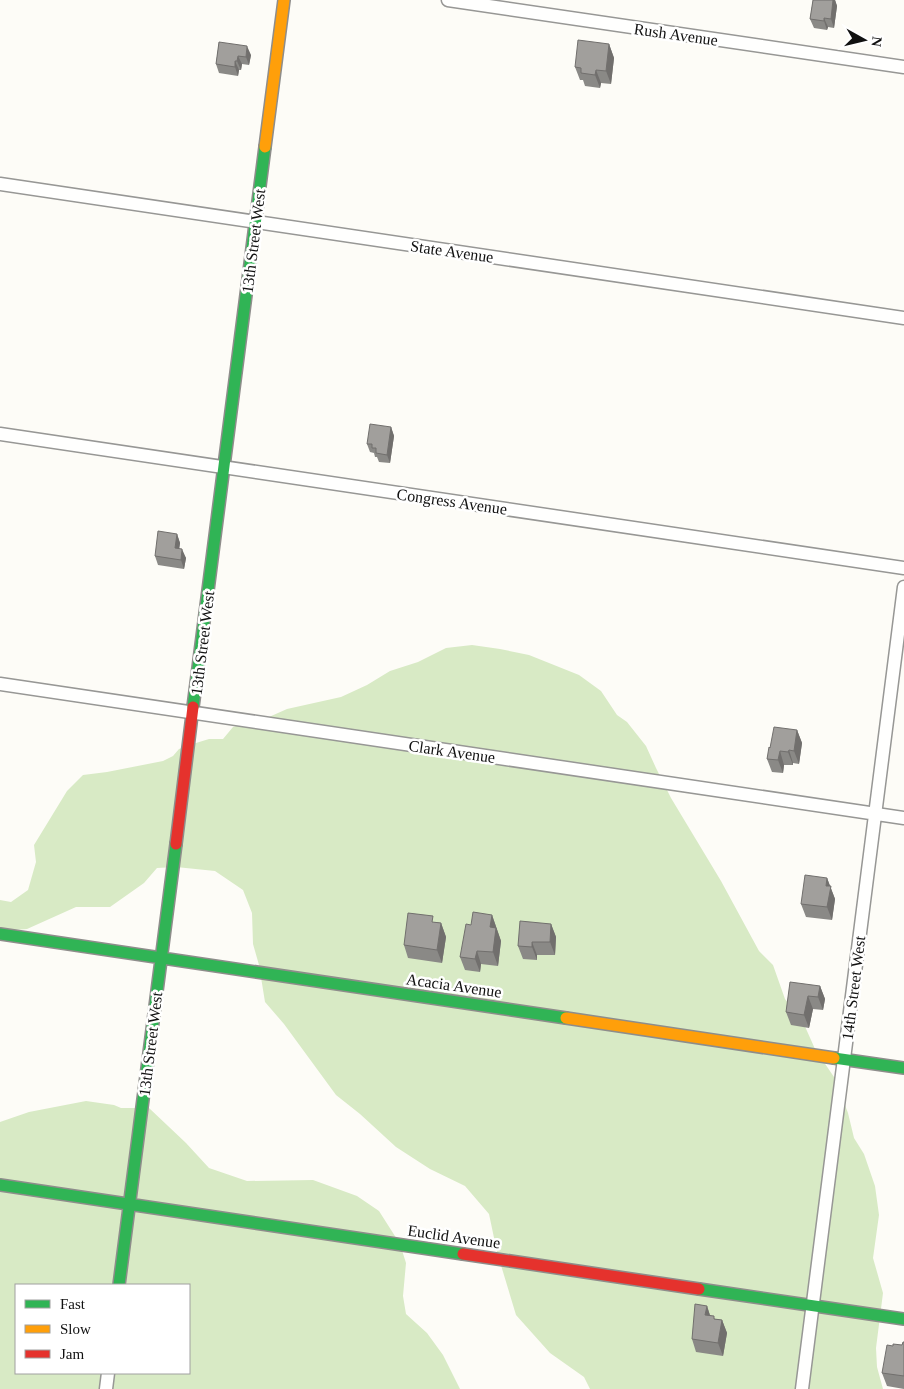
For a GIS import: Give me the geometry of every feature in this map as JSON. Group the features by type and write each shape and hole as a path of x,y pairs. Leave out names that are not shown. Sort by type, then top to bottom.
{"street":[{"name":"13th Street West","path":"119,1284 284,0"},
{"name":"Rush Avenue","path":"448,0 904,67"},
{"name":"State Avenue","path":"0,184 904,318"},
{"name":"Congress Avenue","path":"0,434 904,568"},
{"name":"14th Street West","path":"802,1389 904,587"},
{"name":"Clark Avenue","path":"0,684 904,818"},
{"name":"Acacia Avenue","path":"0,934 904,1068"},
{"name":"Euclid Avenue","path":"0,1185 904,1320"},
{"path":"106,1389 108,1374"}],"green space":[{"path":"472,645 529,655 579,675 601,691 617,715 627,722 646,746 671,798 721,881 759,951 773,965 785,999 803,1022 815,1049 834,1077 848,1113 854,1138 864,1154 875,1186 879,1215 873,1258 883,1293 876,1348 877,1367 883,1389 590,1389 584,1377 550,1353 516,1315 497,1252 489,1214 465,1186 430,1169 396,1147 336,1095 284,1024 265,1002 259,965 253,944 252,913 243,890 215,871 176,867 157,868 144,883 110,907 76,907 27,929 0,931 0,900 11,902 28,890 36,862 34,845 67,791 83,775 163,761 173,756 179,749 209,739 223,739 233,727 269,717 287,709 341,697 367,685 390,671 418,662 446,648"},
{"path":"86,1101 114,1105 121,1108 149,1108 209,1168 247,1181 313,1180 357,1196 379,1211 400,1244 406,1263 403,1296 406,1314 427,1333 443,1355 460,1389 0,1389 0,1122 29,1112"}],"building":[{"path":"813,0 833,0 831,19 824,18 824,21 810,19"},
{"path":"578,40 609,44 606,71 596,70 595,75 581,73 581,68 575,67"},
{"path":"219,42 247,46 246,57 238,56 237,61 235,61 235,67 216,64"},
{"path":"370,424 391,427 387,455 376,453 376,448 372,448 372,444 367,444"},
{"path":"158,531 177,534 175,548 182,549 181,560 155,556"},
{"path":"774,727 797,730 794,751 780,751 778,760 767,759"},
{"path":"805,875 827,878 826,886 831,886 827,907 801,904"},
{"path":"473,912 492,915 490,927 496,928 493,952 477,951 475,959 460,957 466,924 471,925"},
{"path":"408,913 433,916 432,922 441,923 437,950 404,945"},
{"path":"520,921 551,924 550,942 532,942 532,947 518,946"},
{"path":"790,982 820,986 818,997 808,996 804,1015 786,1012"},
{"path":"695,1304 707,1306 705,1315 714,1316 714,1319 722,1320 718,1343 692,1339"},
{"path":"903,1342 904,1376 882,1373 887,1345 902,1345"}],"traffic: fast":[{"path":"193,707 265,147"},
{"path":"119,1284 176,844"},
{"path":"0,934 566,1018"},
{"path":"834,1058 904,1068"},
{"path":"0,1185 463,1254"},
{"path":"699,1289 904,1319"}],"traffic: slow":[{"path":"265,147 284,0"},
{"path":"566,1018 834,1058"}],"traffic: jam":[{"path":"176,844 193,707"},
{"path":"463,1254 699,1289"}]}
